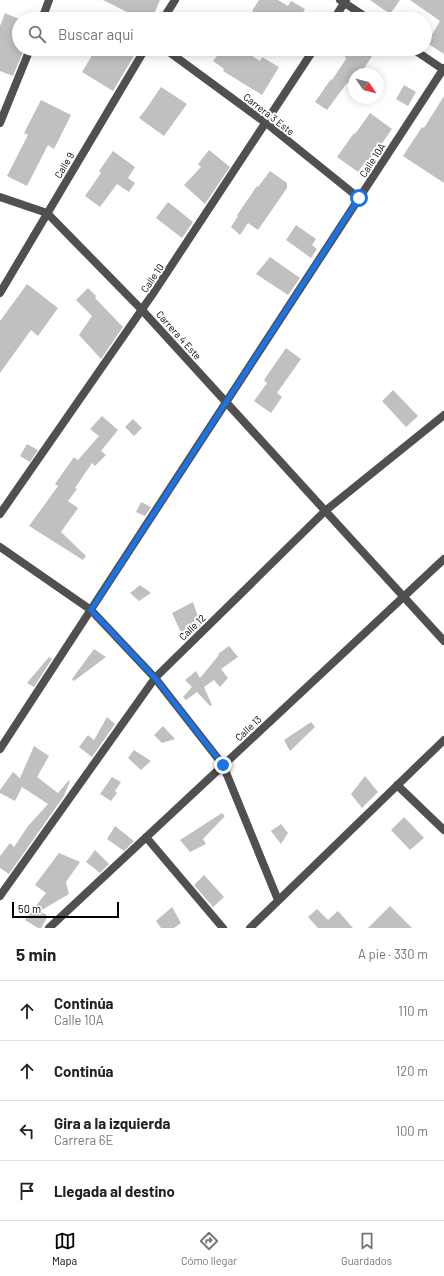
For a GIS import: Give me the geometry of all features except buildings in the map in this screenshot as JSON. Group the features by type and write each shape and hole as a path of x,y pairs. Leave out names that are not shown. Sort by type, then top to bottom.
{"street":[{"path":"45,12 50,0"},
{"path":"167,12 174,0"},
{"path":"338,12 344,1 359,12"},
{"path":"0,123 27,56"},
{"name":"Calle 9","path":"0,293 141,56"},
{"name":"Carrera 3 Este","path":"175,56 266,123 359,198"},
{"name":"Calle 10","path":"0,514 142,310 309,56"},
{"path":"424,56 444,69"},
{"name":"Calle 10A","path":"0,749 444,69"},
{"name":"Carrera 4 Este","path":"0,197 47,213 142,310 444,641"},
{"name":"Calle 12","path":"0,896 155,678 325,511 444,415"},
{"path":"0,547 91,610 155,678 223,765 278,900"},
{"name":"Calle 13","path":"48,928 444,559"},
{"path":"250,928 444,740"},
{"path":"397,785 444,830"},
{"path":"146,837 223,928"}],"route":[{"path":"223,765 155,678 91,610 359,198"}]}
